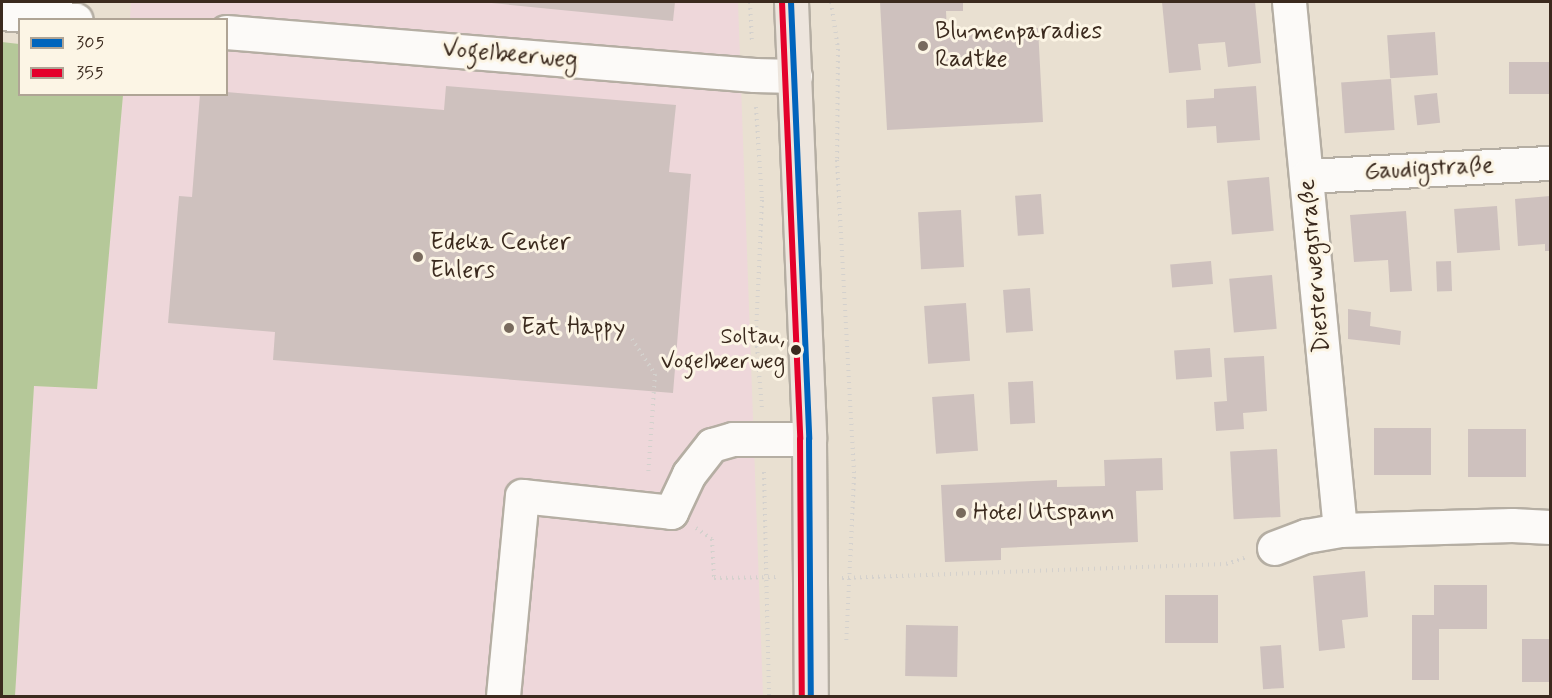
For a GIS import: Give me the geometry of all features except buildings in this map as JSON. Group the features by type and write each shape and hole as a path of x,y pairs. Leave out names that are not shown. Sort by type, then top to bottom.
{"main road":[{"path":"791,2 809,439 811,696"}],"street":[{"name":"Diesterwegstraße","path":"1289,2 1340,530"},
{"path":"2,13 55,18"},
{"name":"Vogelbeerweg","path":"228,32 754,75 795,76"},
{"name":"Gaudigstraße","path":"1307,176 1551,163"},
{"path":"503,696 522,496 671,512 689,474 712,445 722,440 809,439"},
{"path":"1274,548 1306,537 1340,530 1512,525 1551,527"}],"path":[{"path":"750,2 762,200 756,334 763,439 764,577 769,696"},
{"path":"831,2 838,49 837,160 854,477 846,647"},
{"path":"632,339 655,374 647,485"},
{"path":"690,524 712,539 714,578 784,577"},
{"path":"848,578 1226,564 1274,548"}],"shaded area":[{"path":"131,2 738,2 763,696 15,696 34,386 97,389 123,96 228,96 228,18 130,18"}],"green space":[{"path":"2,42 18,44 18,96 123,96 97,389 34,386 15,696 2,696"}],"transit line":[{"name":"355","path":"782,2 800,439 802,696"},
{"name":"305","path":"791,2 809,439 811,696"}],"place":[{"name":"Blumenparadies Radtke","path":"923,46"},
{"name":"Edeka Center Ehlers","path":"418,257"},
{"name":"Eat Happy","path":"509,328"},
{"name":"Soltau, Vogelbeerweg","path":"796,350"},
{"name":"Hotel Utspann","path":"961,513"}]}
